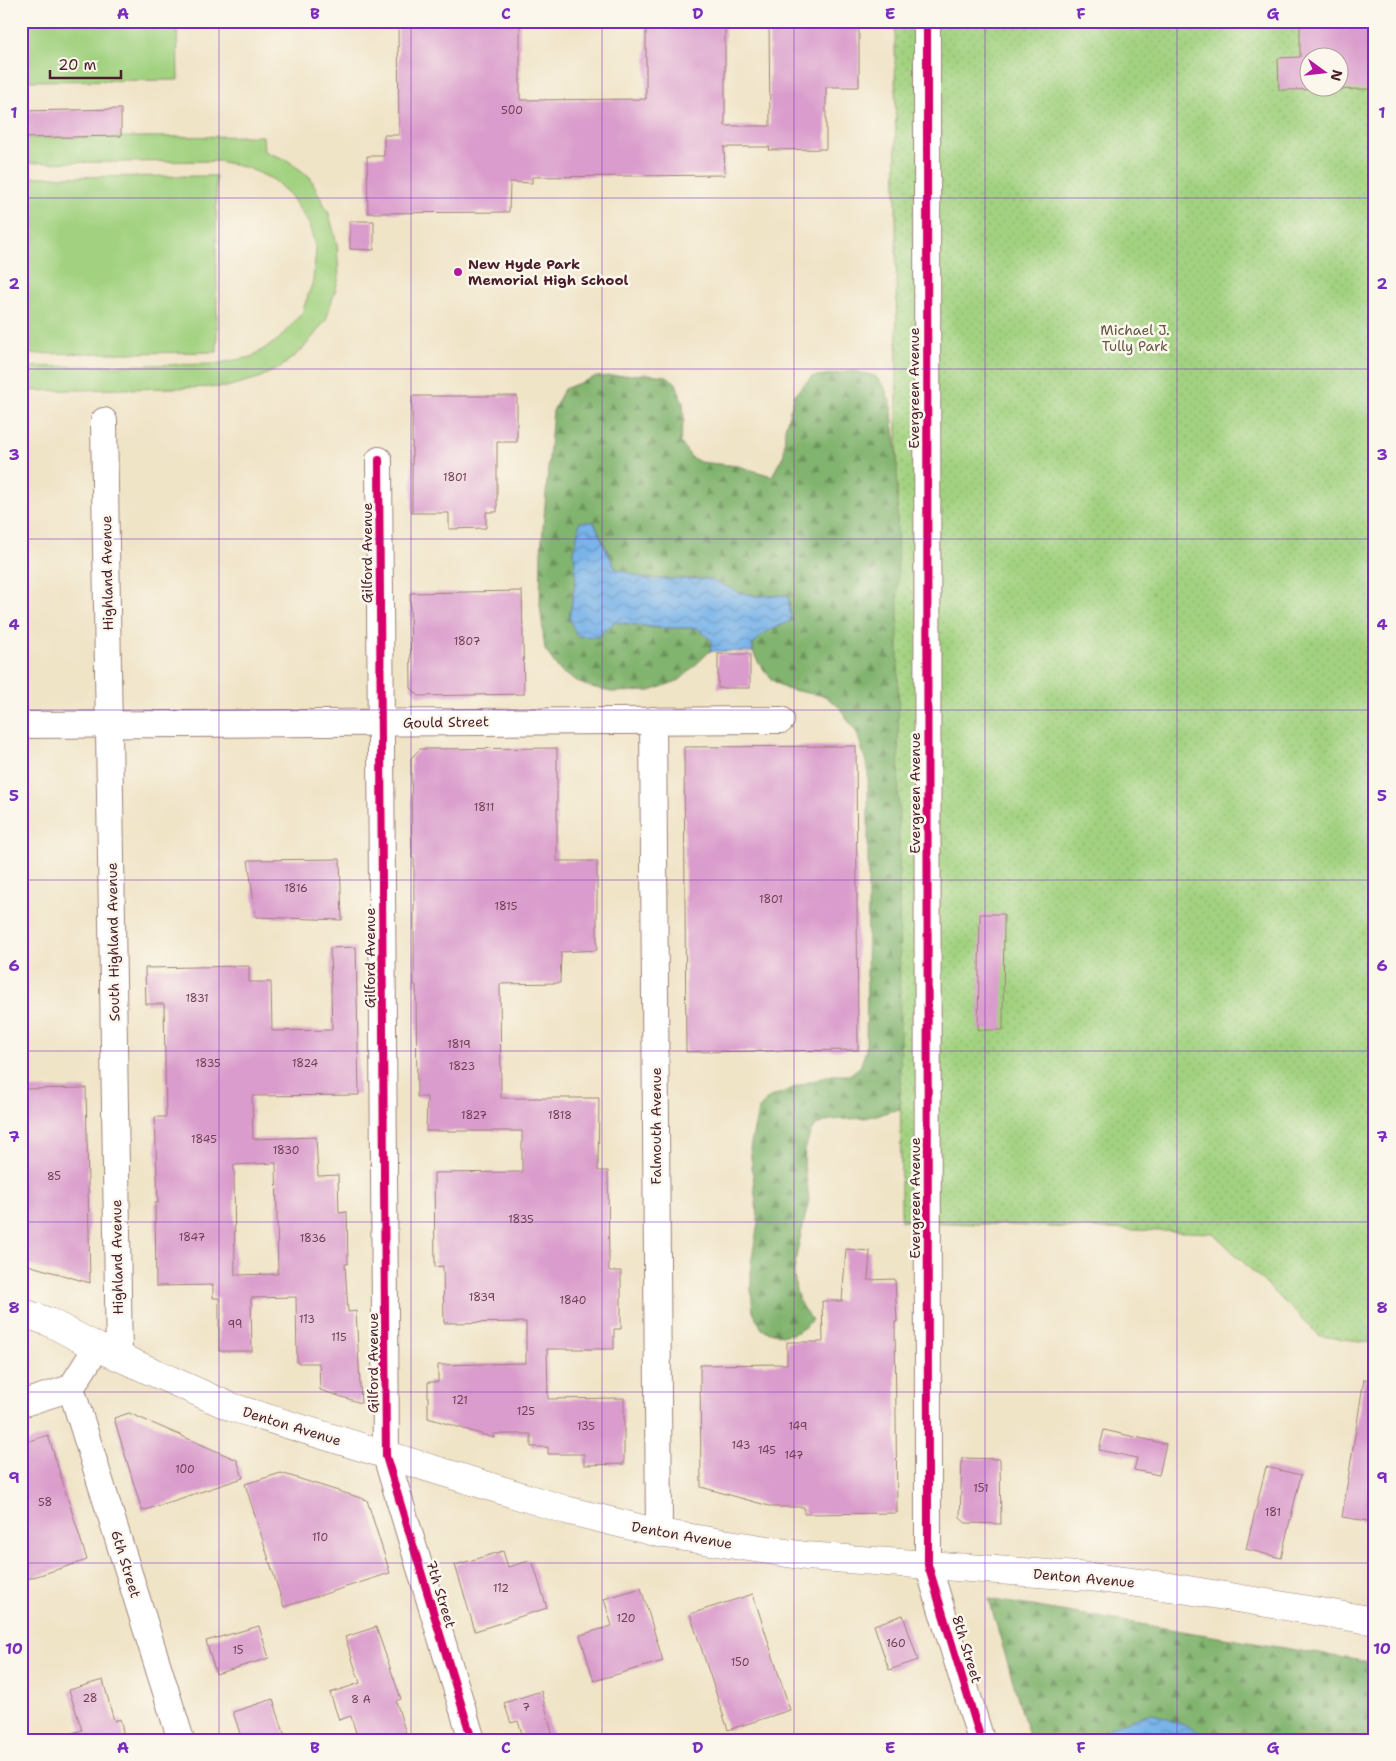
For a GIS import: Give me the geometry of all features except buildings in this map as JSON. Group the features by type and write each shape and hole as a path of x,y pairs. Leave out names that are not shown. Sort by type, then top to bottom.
{"main road":[{"name":"Denton Avenue","path":"21,1312 49,1322 108,1352 231,1407 566,1510 659,1533 806,1556 1091,1577 1170,1587 1375,1620"}],"street":[{"name":"Evergreen Avenue","path":"926,21 928,1565"},
{"name":"Highland Avenue","path":"104,422 110,725"},
{"name":"Gilford Avenue","path":"379,460 386,1456"},
{"name":"Falmouth Avenue","path":"652,720 659,1533"},
{"name":"Gould Street","path":"21,725 781,720"},
{"name":"South Highland Avenue","path":"110,725 116,1158"},
{"name":"Highland Avenue","path":"108,1352 116,1158"},
{"path":"21,1404 71,1388 108,1352"},
{"name":"6th Street","path":"71,1388 181,1740"},
{"name":"7th Street","path":"386,1456 472,1740"},
{"name":"8th Street","path":"928,1565 981,1740"}],"green space":[{"path":"21,21 177,21 178,80 21,81"},
{"name":"Michael J. Tully Park","path":"895,21 1375,21 1375,1343 1320,1336 1213,1233 901,1221"},
{"path":"263,136 264,151 287,160 310,177 329,214 337,244 339,278 326,320 303,349 281,367 259,378 226,387 21,391 21,367 215,364 251,357 278,340 302,313 313,281 316,250 309,224 291,196 274,180 248,168 219,161 21,163 21,138"},
{"path":"216,176 217,352 21,354 21,177"},
{"path":"853,371 875,376 884,386 891,405 896,446 904,563 907,890 900,1109 865,1118 830,1120 817,1125 811,1132 805,1148 804,1166 809,1200 794,1273 796,1291 802,1307 812,1320 795,1333 783,1335 762,1329 753,1312 751,1264 758,1223 750,1148 758,1111 768,1098 832,1075 849,1075 860,1067 866,1050 868,769 857,733 839,707 825,696 786,689 772,680 758,662 753,652 753,644 764,633 791,621 788,596 758,596 738,592 709,579 646,579 615,568 594,522 574,551 576,578 569,618 598,637 613,622 659,628 697,628 712,641 710,651 680,680 650,691 611,692 584,685 561,672 545,650 540,605 541,552 553,411 564,389 595,377 647,374 667,376 676,383 683,403 684,418 680,442 691,457 700,462 738,466 772,476 784,454 785,428 795,394 811,377"},
{"path":"989,1599 1375,1663 1375,1740 1214,1740 1189,1727 1111,1727 1111,1740 1030,1740"}],"water":[{"path":"580,522 594,522 615,568 646,579 710,579 738,592 758,596 788,595 791,621 764,633 753,644 753,652 710,651 712,641 697,628 659,628 614,622 598,637 577,636 569,618 576,578 574,551"},
{"path":"1151,1713 1189,1727 1214,1740 1111,1740 1111,1727"}],"cycle path":[{"path":"927,21 928,1565 981,1740"},
{"path":"379,460 386,1456 472,1740"}],"place":[{"name":"New Hyde Park Memorial High School","path":"458,272"}]}
